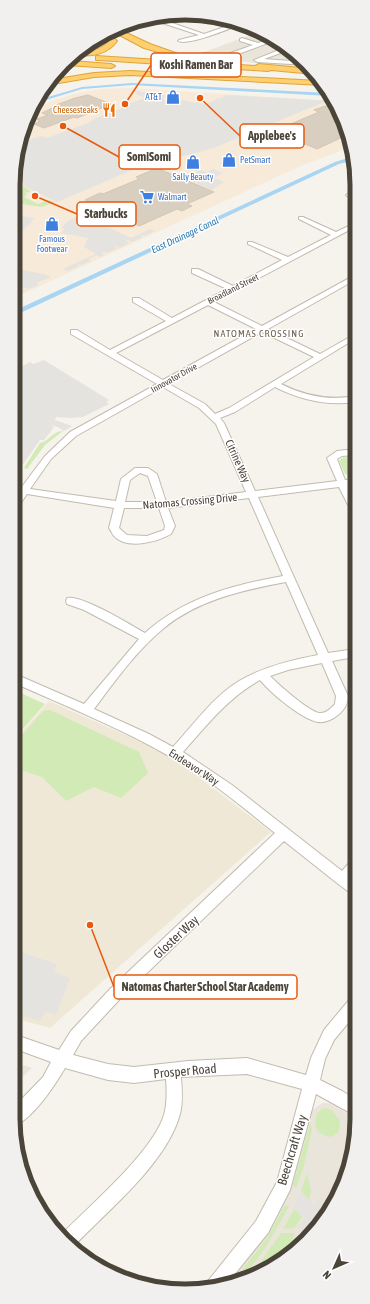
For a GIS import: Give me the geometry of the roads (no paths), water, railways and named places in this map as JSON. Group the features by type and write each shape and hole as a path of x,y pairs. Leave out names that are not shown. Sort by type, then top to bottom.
{"highway":[{"path":"121,33 147,46 182,57 214,62 305,71"},
{"path":"88,52 108,47 113,41 111,38"},
{"path":"82,56 305,71"},
{"path":"73,63 313,81"},
{"path":"57,81 94,75 130,73 313,82"}],"street":[{"path":"162,21 203,35"},
{"path":"181,41 230,27"},
{"path":"242,40 258,46"},
{"path":"203,55 224,57 268,42"},
{"path":"257,60 281,51"},
{"path":"234,54 257,60 296,63"},
{"path":"301,218 337,235"},
{"name":"Broadland Street","path":"110,353 350,228"},
{"path":"250,243 288,260"},
{"path":"196,270 233,289"},
{"name":"Innovator Drive","path":"20,498 45,460 67,439 350,280"},
{"path":"136,300 172,321"},
{"path":"208,302 320,357"},
{"name":"Citrine Way","path":"74,332 202,406 214,416 224,431 253,495 342,696 343,702 326,717 312,715 274,688 262,675"},
{"path":"214,416 232,410 350,339"},
{"path":"275,384 299,396 317,400 350,400"},
{"path":"350,453 336,454 332,458 350,501"},
{"path":"142,469 152,474 163,505 170,526 168,532 156,538 140,540 126,538 115,532 114,528 126,480 134,471 142,469"},
{"name":"Natomas Crossing Drive","path":"20,491 88,502 119,505 163,505 350,483"},
{"name":"Natomas Crossing Drive","path":"20,488 25,491"},
{"path":"86,710 146,638 179,612 213,595 251,584 289,578"},
{"path":"71,601 88,607 146,638"},
{"path":"175,753 216,706 243,684 288,665 350,654"},
{"name":"Endeavor Way","path":"20,681 86,710 175,753 228,789 350,885"},
{"name":"Gloster Way","path":"20,1112 48,1082 76,1036 115,994 284,834"},
{"path":"342,879 350,870"},
{"name":"Beechcraft Way","path":"219,1280 262,1227 284,1184 318,1058 329,1035 350,1009"},
{"name":"Prosper Road","path":"20,1044 79,1065 108,1072 134,1075 247,1066 311,1084 337,1096 350,1104"},
{"path":"70,1238 132,1174 158,1142 170,1120 176,1090 173,1071"}],"waterway":[{"path":"43,100 82,88 132,84 323,95"},
{"name":"East Drainage Canal","path":"20,311 337,163 348,160"}],"place":[{"name":"AT&T","path":"173,97"},
{"name":"Applebee's","path":"200,98"},
{"name":"Koshi Ramen Bar","path":"125,104"},
{"name":"Cheesesteaks","path":"109,110"},
{"name":"SomiSomi","path":"63,126"},
{"name":"PetSmart","path":"229,160"},
{"name":"Sally Beauty","path":"193,162"},
{"name":"Starbucks","path":"35,196"},
{"name":"Walmart","path":"147,197"},
{"name":"Famous Footwear","path":"52,224"},
{"name":"Natomas Charter School Star Academy","path":"90,925"}],"district":[{"name":"NATOMAS CROSSING","path":"259,333"}]}
